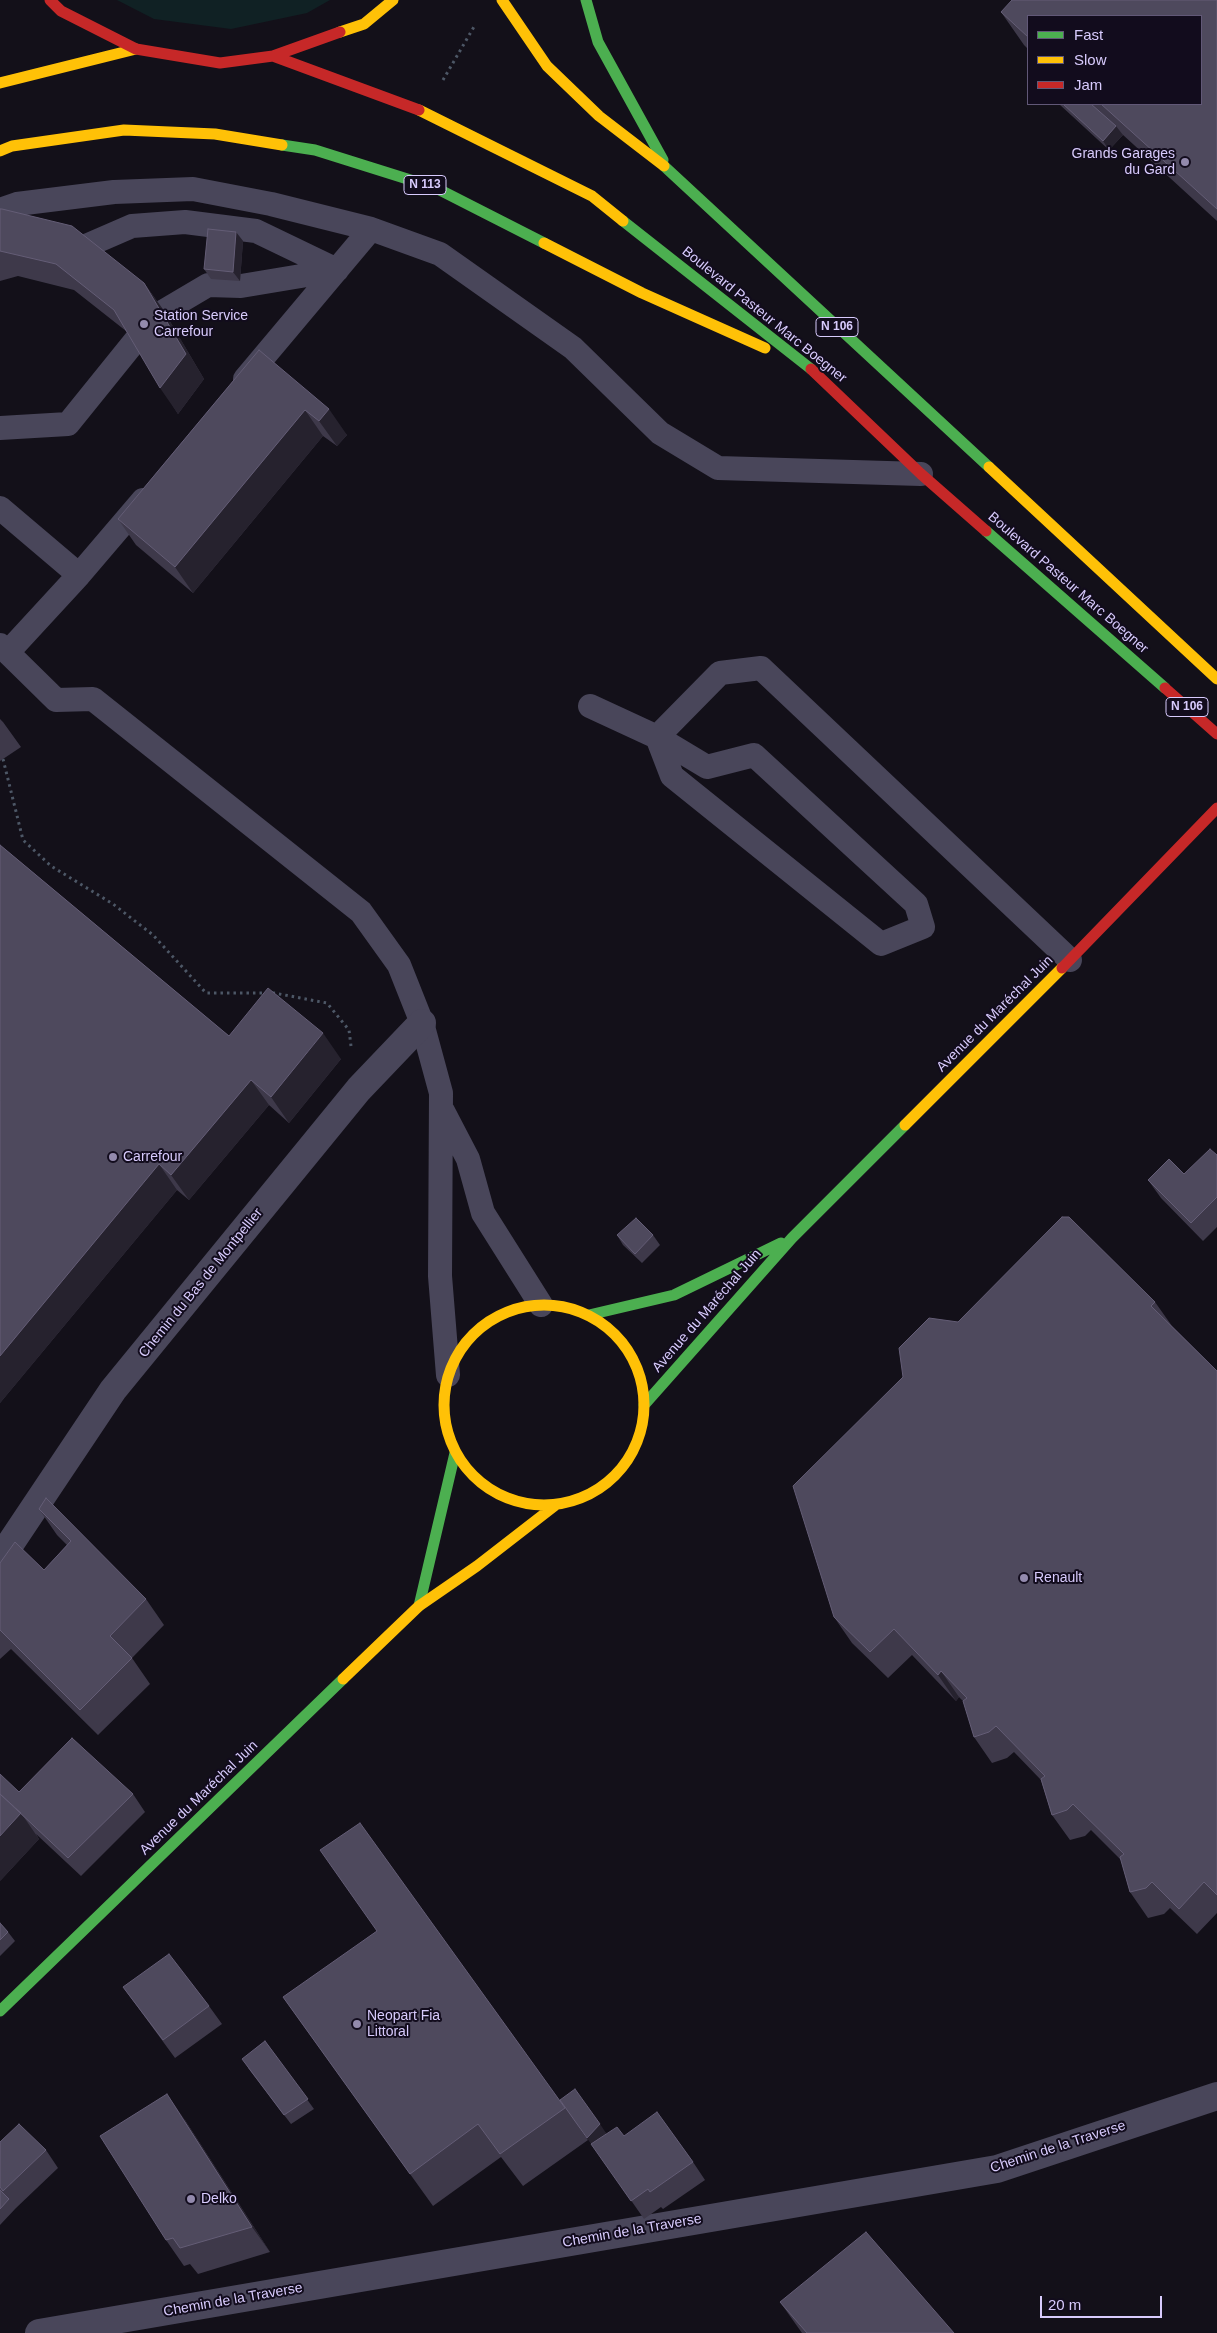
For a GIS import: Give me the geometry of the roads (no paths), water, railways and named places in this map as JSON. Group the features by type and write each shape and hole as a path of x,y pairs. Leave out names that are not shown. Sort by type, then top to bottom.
{"main road":[{"path":"50,0 61,11 136,49 220,63 273,56 364,24 393,0"},
{"name":"Boulevard Pasteur Marc Boegner","path":"502,0 547,66 599,116 669,170 1181,648 1217,679"},
{"path":"586,0 598,42 669,170"},
{"path":"0,83 136,49"},
{"name":"Boulevard Pasteur Marc Boegner","path":"273,56 428,113 592,196 816,374 921,474 1217,734"},
{"name":"N 113","path":"0,151 12,146 124,130 216,134 315,150 436,188 642,293 738,334 816,374"},
{"name":"Avenue du Maréchal Juin","path":"644,1405 792,1238 1070,960 1217,808"},
{"name":"Avenue du Maréchal Juin","path":"589,1316 674,1295 792,1238"},
{"path":"541,1305 566,1307 589,1316 612,1331 629,1352 640,1377 644,1405 640,1433 628,1458 610,1480 585,1496 557,1504 526,1504 498,1495 474,1477 455,1453 446,1428 443,1401 448,1375 457,1353 482,1326 510,1311 541,1305"},
{"path":"419,1606 455,1453"},
{"name":"Avenue du Maréchal Juin","path":"0,2011 419,1606 477,1566 557,1504"}],"street":[{"name":"Chemin du Bas de Montpellier","path":"0,1559 114,1390 359,1088 422,1023"},
{"name":"Chemin de la Traverse","path":"39,2333 997,2169 1217,2096"}],"lane":[{"path":"0,210 17,204 114,192 193,189 271,204 371,229 440,254 573,348 660,433 718,468 921,474"},
{"path":"79,248 132,226 185,222 256,231 337,270"},
{"path":"230,396 371,229"},
{"path":"164,311 208,285 241,286 337,270"},
{"path":"0,428 68,424 134,341"},
{"path":"154,486 79,575 4,649 56,700 93,698 361,912 399,965 422,1023 436,1072 441,1107 440,1276 448,1375"},
{"path":"0,508 79,575"},
{"path":"657,737 720,673 761,668 1070,960"},
{"path":"590,706 657,737 707,767 754,755 916,904 923,927 881,944 672,776 657,737"},
{"path":"441,1107 468,1159 483,1214 541,1305"}],"place":[{"name":"Grands Garages du Gard","path":"1185,162"},
{"name":"Station Service Carrefour","path":"144,324"},
{"name":"Carrefour","path":"113,1157"},
{"name":"Renault","path":"1024,1578"},
{"name":"Neopart Fia Littoral","path":"357,2024"},
{"name":"Delko","path":"191,2199"}]}
